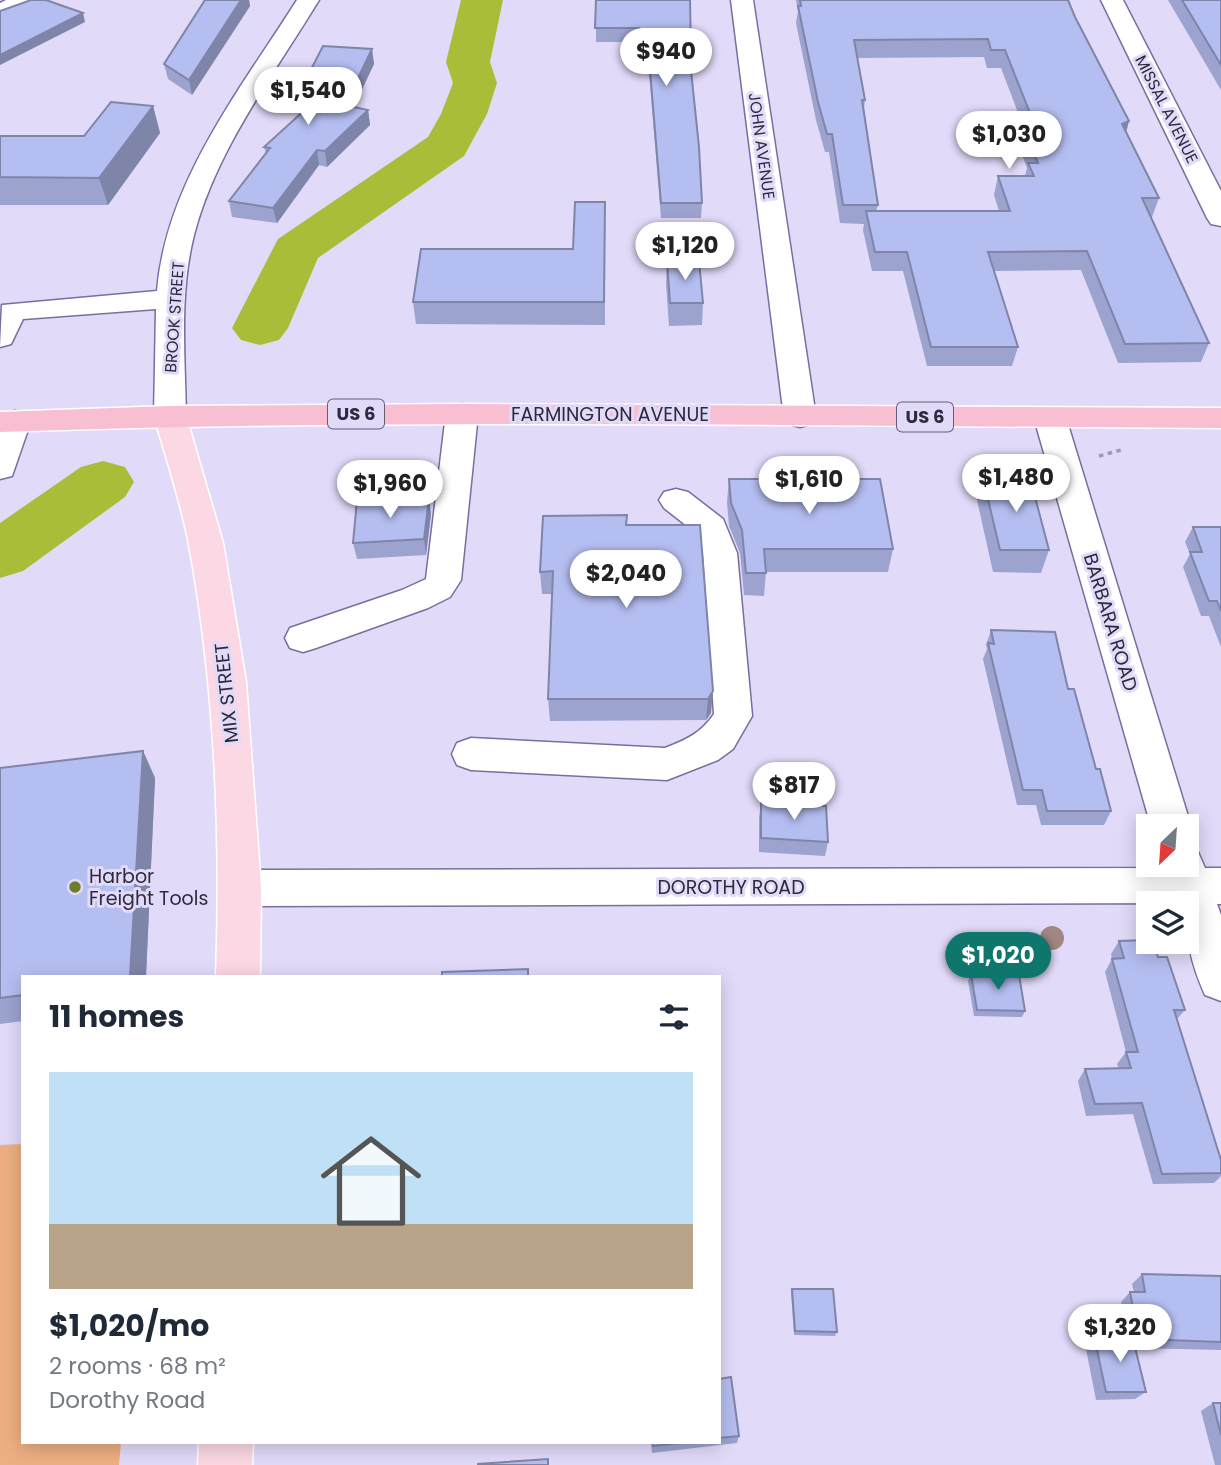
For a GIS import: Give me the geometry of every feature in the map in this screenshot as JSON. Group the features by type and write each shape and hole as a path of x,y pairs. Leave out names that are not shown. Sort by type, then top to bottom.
{"highway":[{"name":"FARMINGTON AVENUE","path":"7,422 170,416 462,414 1221,418"}],"main road":[{"name":"MIX STREET","path":"170,416 209,562 227,682 240,887 238,975"},
{"path":"225,1465 226,1444"}],"street":[{"path":"0,11 24,0"},
{"name":"BROOK STREET","path":"170,416 172,299 186,216 217,150 308,0"},
{"name":"JOHN AVENUE","path":"742,0 800,417"},
{"name":"MISSAL AVENUE","path":"1112,0 1221,218"},
{"path":"0,338 6,310 172,299"},
{"path":"303,638 438,589 443,580 462,414"},
{"name":"BARBARA ROAD","path":"1050,418 1167,814"},
{"path":"0,468 7,422"},
{"path":"471,754 667,764 704,749 719,738 733,716 720,552 711,527 676,500"},
{"path":"1198,879 1221,981"},
{"name":"DOROTHY ROAD","path":"240,887 1198,879"}],"shaded area":[{"path":"21,1144 21,1444 121,1444 119,1465 0,1465 0,1145"}],"building":[{"path":"31,0 46,0 83,13 0,55 0,11"},
{"path":"205,0 241,0 189,80 164,64"},
{"path":"596,0 690,0 689,51 702,203 661,203 648,46 639,46 639,28 595,28"},
{"path":"800,0 1068,0 1129,121 1122,124 1159,198 1142,198 1209,343 1125,344 1087,251 988,252 1018,347 931,347 907,252 875,252 866,211 1010,211 998,176 1034,176 1028,163 1038,163 1025,131 1037,131 1005,50 991,50 988,39 854,40 865,100 862,100 878,205 843,205 832,134 827,134 818,102 798,6 801,6"},
{"path":"1182,0 1221,0 1221,65"},
{"path":"323,46 372,49 345,105 368,110 325,151 317,150 273,208 229,201 270,148 264,147 330,87 303,85"},
{"path":"111,102 153,106 99,178 0,177 0,136 84,136"},
{"path":"575,202 605,202 604,302 413,302 421,249 573,249"},
{"path":"667,261 699,261 703,303 670,303"},
{"path":"983,478 1030,478 1049,550 1000,550"},
{"path":"729,479 880,479 893,549 764,549 766,573 746,573 742,530 731,503"},
{"path":"429,498 424,539 353,543 357,500"},
{"path":"627,515 626,525 700,525 713,691 708,699 548,699 553,571 540,572 543,516"},
{"path":"1193,527 1221,527 1221,611 1217,601 1209,601 1190,552 1202,552"},
{"path":"991,630 1055,632 1068,689 1074,689 1096,769 1100,769 1111,811 1047,811 1042,790 1023,790 988,643 994,644"},
{"name":"Harbor Freight Tools","path":"143,751 130,975 21,975 21,995 0,998 0,768"},
{"path":"761,803 826,806 828,842 761,838"},
{"path":"1136,940 1136,954 1167,957 1185,1010 1174,1010 1221,1160 1221,1173 1162,1174 1142,1103 1095,1104 1085,1069 1131,1068 1126,1052 1138,1052 1112,959 1124,958 1119,941"},
{"path":"528,969 528,975 442,975 442,972"},
{"path":"971,974 1019,975 1025,1011 977,1010"},
{"path":"1142,1274 1221,1276 1221,1342 1139,1339 1130,1292 1145,1292"},
{"path":"792,1289 833,1289 837,1332 795,1331"},
{"path":"1132,1335 1146,1392 1106,1392 1094,1336"},
{"path":"731,1377 739,1436 721,1438 721,1379"},
{"path":"1213,1403 1221,1403 1221,1435"},
{"path":"548,1459 548,1465 478,1465 478,1464"}],"waterway":[{"path":"260,328 296,250 447,146 464,114 475,83 468,62 482,0"},
{"path":"0,555 103,482"}],"place":[{"name":"Harbor Freight Tools","path":"75,887"}]}
